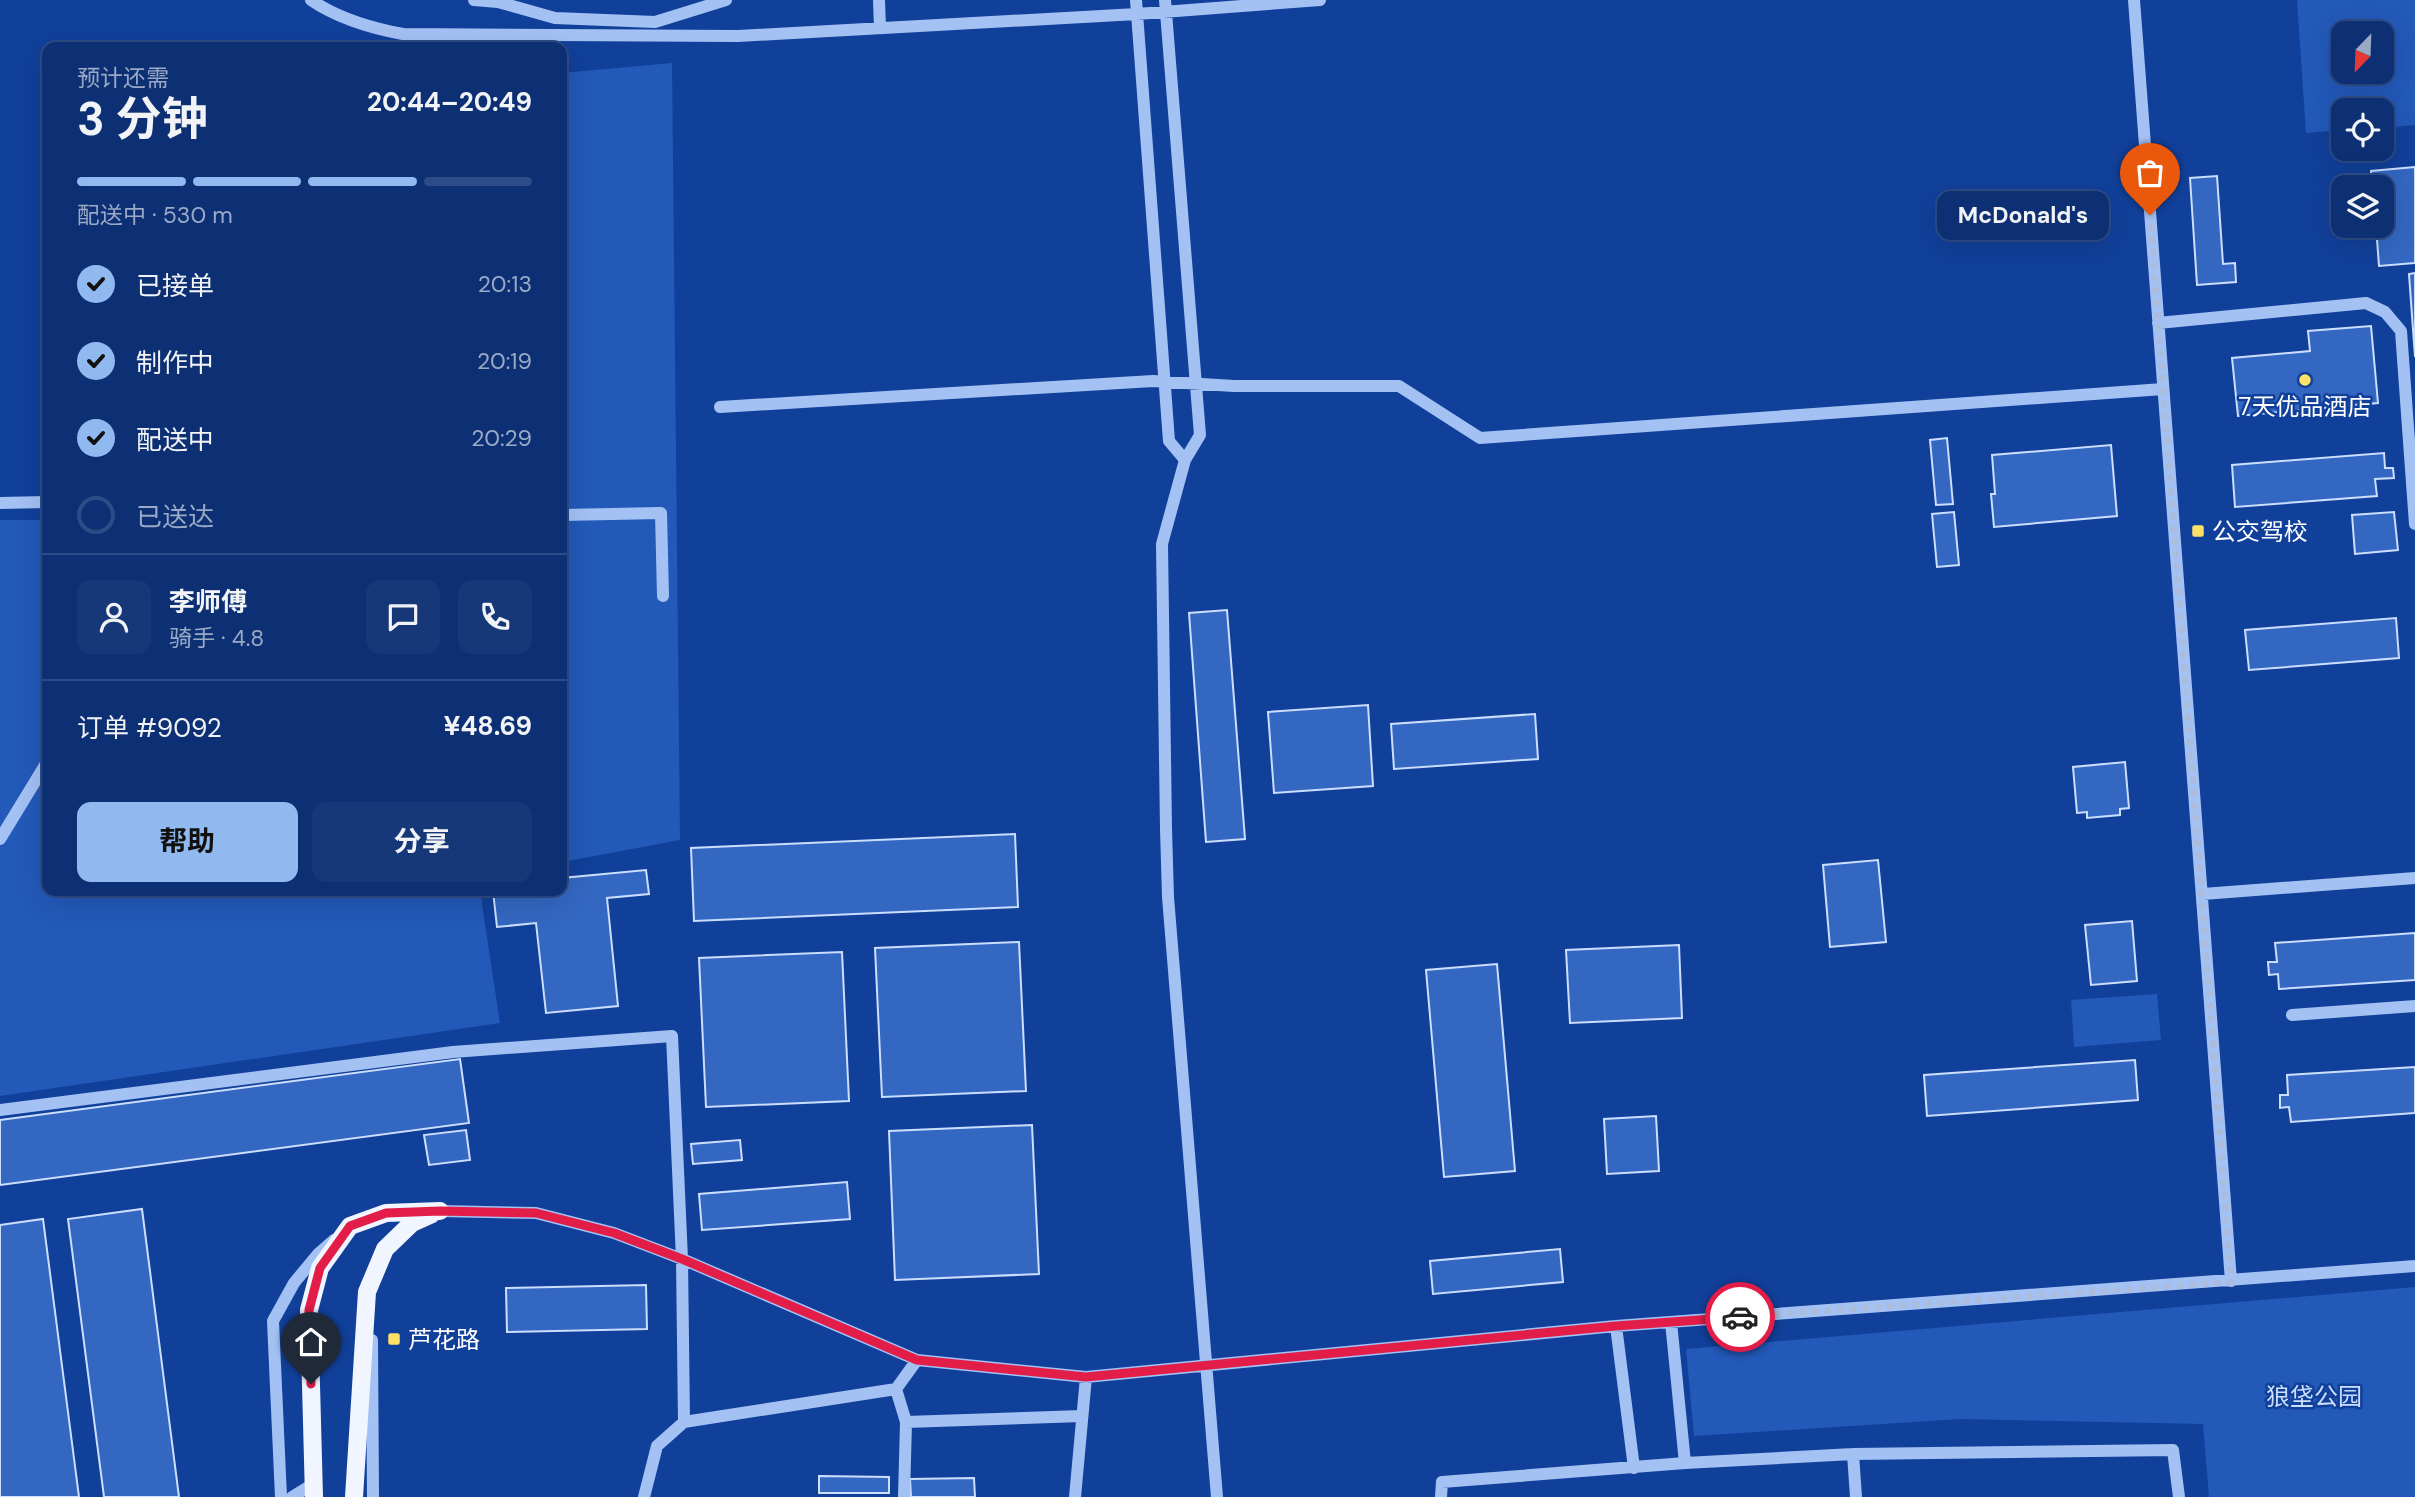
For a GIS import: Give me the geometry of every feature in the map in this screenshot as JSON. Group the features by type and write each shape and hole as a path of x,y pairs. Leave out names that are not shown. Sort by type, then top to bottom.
{"main road":[{"path":"313,1491 309,1310 320,1268 350,1226 386,1213 440,1211"},
{"path":"354,1497 367,1292 385,1249 412,1223 440,1211"}],"street":[{"path":"311,0 324,9 368,27 402,34 738,36 1137,14 1165,5 1320,0"},
{"path":"474,0 498,2 555,18 655,22 726,0"},
{"path":"879,0 880,28"},
{"path":"1136,0 1169,441 1185,460"},
{"path":"2134,0 2231,1282"},
{"path":"1165,5 1200,435 1185,460 1162,544 1168,897 1217,1497"},
{"path":"2158,323 2366,303 2385,312 2401,331 2411,408 2415,524"},
{"path":"720,407 1164,382 1234,386 1399,386 1480,438 2163,389"},
{"path":"0,503 42,502"},
{"path":"567,515 661,513 663,596"},
{"path":"0,839 42,770"},
{"path":"2203,894 2415,878"},
{"path":"2292,1015 2415,1006"},
{"path":"0,1110 453,1052 672,1036 682,1259 684,1422"},
{"path":"440,1211 536,1213 614,1233 682,1259 917,1360 1086,1377 1616,1326 2231,1282 2415,1266"},
{"path":"281,1497 273,1321 294,1283 318,1254 350,1226"},
{"path":"367,1292 372,1339 373,1497"},
{"path":"1671,1322 1685,1463"},
{"path":"1616,1326 1634,1468"},
{"path":"644,1497 657,1446 684,1422 896,1389 917,1360"},
{"path":"1075,1497 1086,1377"},
{"path":"896,1389 906,1422 904,1497"},
{"path":"906,1422 1082,1416"},
{"path":"1441,1497 1442,1482 1685,1463 1853,1454 2173,1450 2179,1497"},
{"path":"1853,1454 1856,1497"},
{"path":"292,1497 313,1491"}],"green space":[{"path":"2297,0 2415,0 2415,125 2394,127 2394,98 2331,98 2331,131 2306,133"},
{"path":"672,63 680,840 567,861 567,73"},
{"path":"0,520 42,520 42,896 481,896 500,1023 0,1096"},
{"path":"2157,994 2161,1040 2074,1047 2071,1000"},
{"name":"狼垡公园","path":"2415,1287 2415,1497 2209,1497 2203,1424 1960,1419 1694,1436 1686,1349"}],"building":[{"path":"2415,167 2415,263 2379,266 2377,238 2394,238 2394,175 2371,175 2371,171"},
{"path":"2217,176 2223,264 2235,263 2236,282 2197,285 2190,178"},
{"path":"2415,273 2415,357 2409,274"},
{"name":"7天优品酒店","path":"2371,326 2378,403 2238,416 2232,358 2310,351 2308,331"},
{"path":"1947,438 1953,504 1936,505 1930,440"},
{"path":"2111,445 2117,516 1994,527 1992,455"},
{"path":"2384,453 2385,468 2393,468 2394,478 2375,479 2377,496 2235,507 2232,465"},
{"path":"1954,512 1959,565 1937,567 1932,514"},
{"path":"2394,512 2398,550 2355,554 2352,515"},
{"path":"1227,610 1245,839 1206,842 1189,613"},
{"path":"2396,618 2399,658 2249,670 2245,630"},
{"path":"1368,705 1373,786 1274,793 1268,712"},
{"path":"1535,714 1538,759 1394,769 1391,724"},
{"path":"2125,762 2129,808 2120,809 2120,815 2087,818 2087,812 2077,813 2073,767"},
{"path":"1015,834 1018,907 694,921 691,848"},
{"path":"1878,860 1886,942 1830,947 1823,865"},
{"path":"646,870 649,894 607,898 618,1006 546,1013 536,923 497,927 494,896 567,896 567,878"},
{"path":"2132,921 2137,981 2091,985 2085,925"},
{"path":"2415,933 2415,980 2279,989 2278,974 2269,975 2268,962 2277,962 2275,943"},
{"path":"1019,942 1026,1091 882,1097 875,948"},
{"path":"1679,945 1682,1018 1570,1023 1566,950"},
{"path":"842,952 849,1101 706,1107 699,958"},
{"path":"1497,964 1515,1171 1444,1177 1426,970"},
{"path":"460,1059 469,1123 0,1185 0,1120"},
{"path":"2135,1060 2138,1100 1927,1116 1924,1075"},
{"path":"2415,1067 2415,1113 2291,1122 2289,1107 2280,1108 2280,1095 2288,1095 2287,1075"},
{"path":"1656,1116 1659,1171 1607,1174 1604,1119"},
{"path":"1032,1125 1039,1274 895,1280 889,1131"},
{"path":"466,1130 470,1160 429,1165 424,1135"},
{"path":"740,1140 742,1160 693,1164 691,1144"},
{"path":"847,1182 850,1219 702,1230 699,1194"},
{"path":"142,1209 179,1497 104,1497 68,1219"},
{"path":"43,1219 79,1497 0,1497 0,1225"},
{"path":"1560,1249 1563,1282 1433,1294 1430,1261"},
{"path":"646,1285 647,1329 507,1332 506,1288"},
{"path":"819,1476 889,1477 889,1493 819,1493"},
{"path":"974,1478 975,1497 911,1497 910,1479"}],"way so far":[{"path":"1740,1317 2231,1282 2150,215"}],"place":[{"name":"McDonald's","path":"2150,215"},
{"name":"7天优品酒店","path":"2305,380"},
{"name":"公交驾校","path":"2198,531"},
{"name":"芦花路","path":"394,1339"}],"route":[{"path":"311,1384 309,1310 320,1268 350,1226 386,1213 536,1213 614,1233 682,1259 917,1360 1086,1377 1616,1326 1740,1317"}]}
